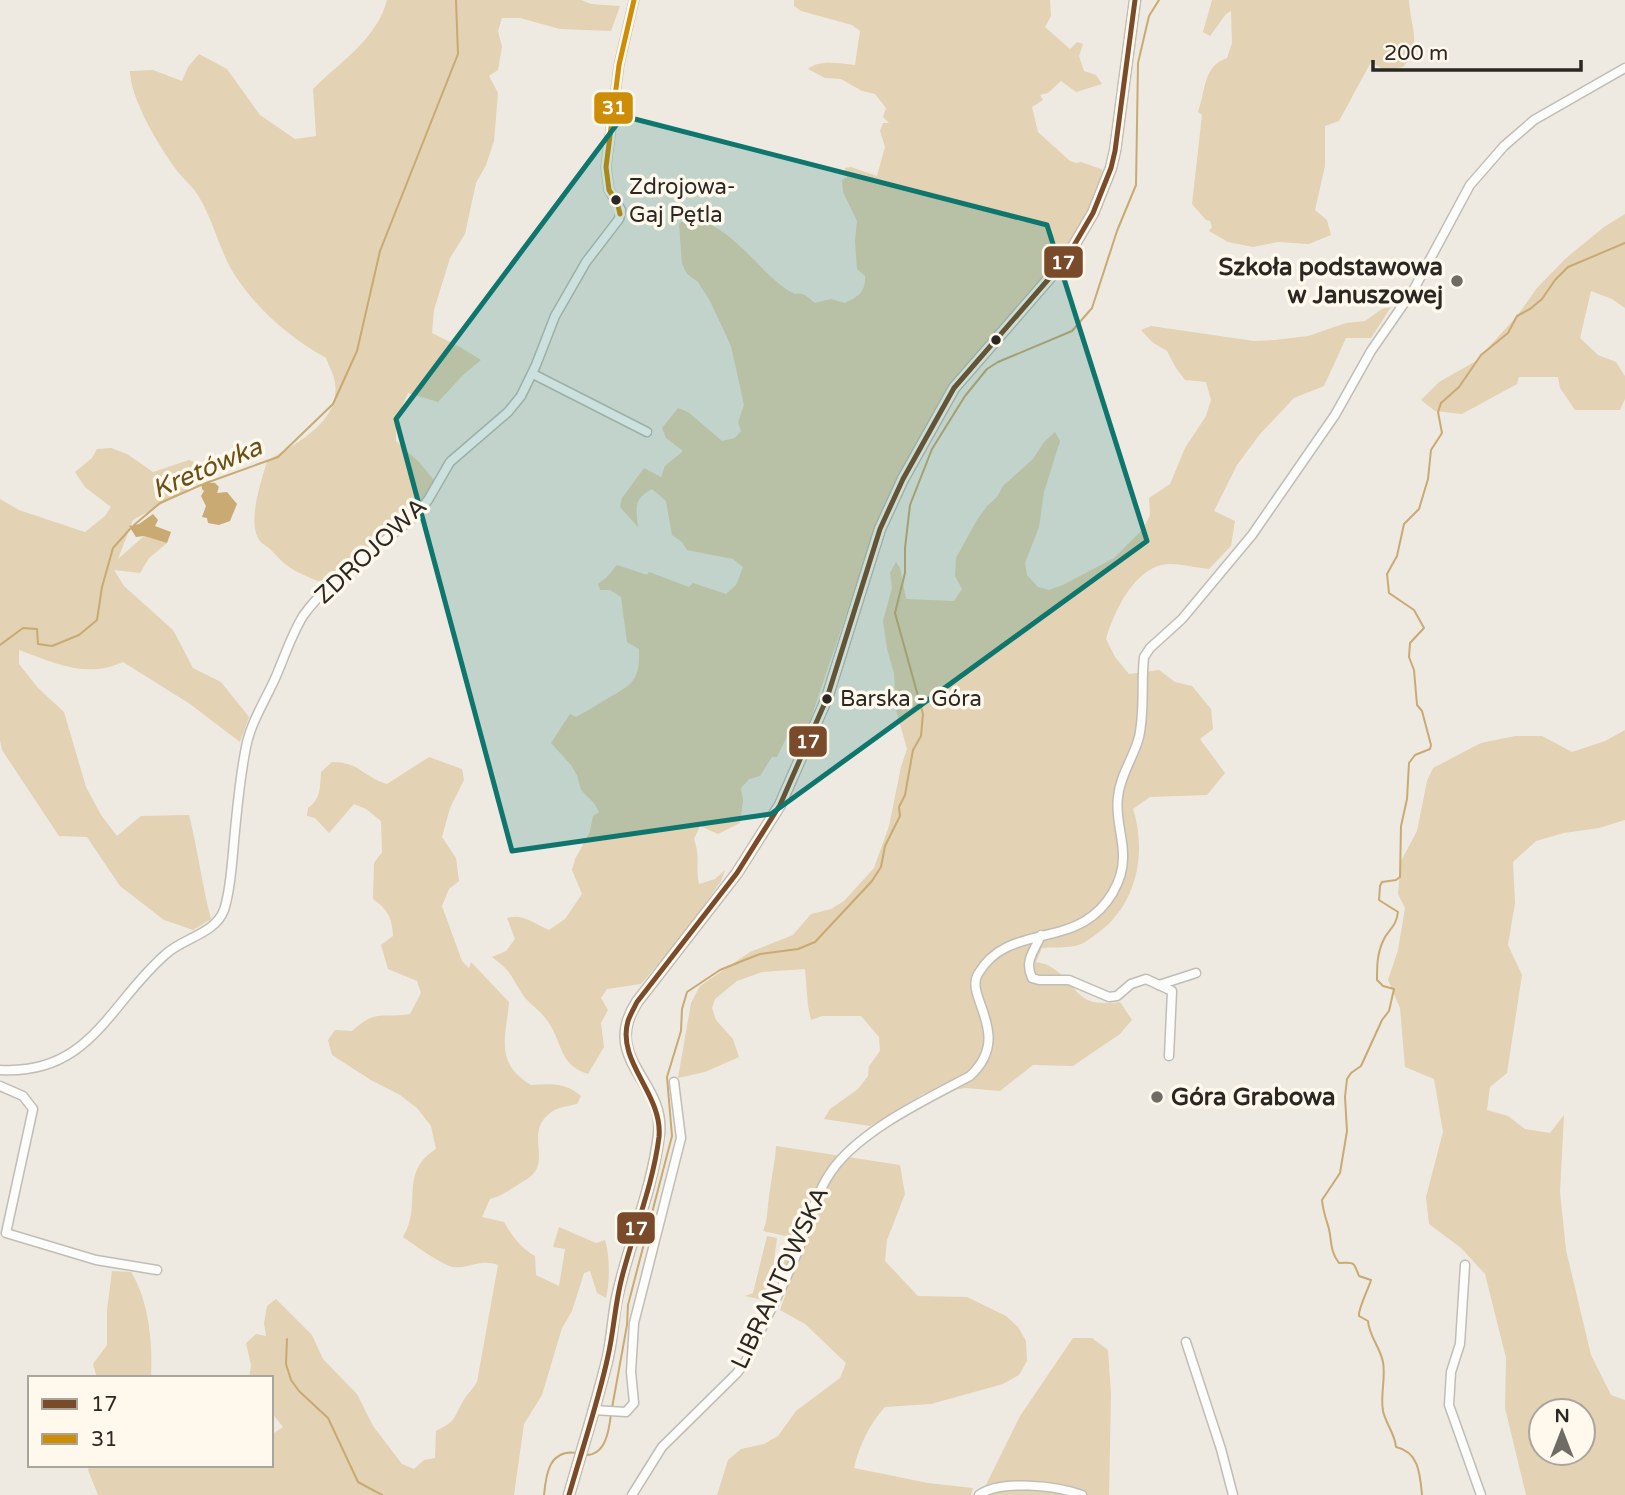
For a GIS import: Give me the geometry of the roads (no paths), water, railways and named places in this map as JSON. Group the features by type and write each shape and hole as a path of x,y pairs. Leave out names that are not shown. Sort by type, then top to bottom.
{"street":[{"name":"ZDROJOWA","path":"0,1070 18,1071 49,1064 87,1043 167,953 217,922 223,912 229,885 246,745 304,615 326,590 418,513 450,462 508,412 533,374 555,316 586,262 620,219 621,210 609,190 606,167 619,65 634,0"},
{"path":"569,1495 584,1441 598,1411 618,1291 659,1135 657,1108 626,1051 624,1038 627,1018 636,1002 737,873 780,805 827,698 880,529 903,479 942,407 961,379 1066,259 1093,213 1115,151 1135,0"},
{"name":"LIBRANTOWSKA","path":"632,1495 662,1447 746,1361 799,1249 817,1197 825,1180 838,1163 893,1119 978,1069 985,1058 988,1043 985,1014 975,989 974,981 978,972 1006,947 1023,939 1041,936 1085,921 1112,895 1124,857 1117,797 1142,725 1144,657 1150,648 1182,619 1252,535 1335,415 1371,351 1415,289 1470,186 1504,146 1534,120 1625,68"},
{"path":"533,374 647,432"},
{"path":"1041,936 1029,957 1027,967 1032,978 1039,981 1069,980 1109,997 1116,996 1131,984 1146,979 1171,992 1169,1056"},
{"path":"1159,985 1196,973"},
{"path":"598,1411 626,1412 634,1403 631,1372 639,1294 681,1138 674,1082"},
{"path":"0,1086 23,1097 33,1109 6,1233 96,1260 157,1270"},
{"path":"1465,1265 1460,1345 1451,1372 1449,1405 1482,1495"},
{"path":"1186,1342 1233,1495"},
{"path":"979,1495 994,1487 1009,1485 1040,1487 1082,1495"}],"waterway":[{"name":"Kretówka","path":"206,483 278,457 333,404 357,351 380,251 458,54 456,0"},
{"path":"612,1408 628,1305 672,1136 667,1077 681,1031 682,1009 687,992 720,970 742,961 760,954 798,949 815,942 872,881 881,867 885,846 900,816 899,807 905,795 913,750 921,736 923,714 895,613 905,573 910,505 932,449 965,396 987,369 1072,331 1092,308 1117,231 1136,185 1138,63 1149,16 1159,0"},
{"path":"1422,1495 1417,1465 1409,1454 1396,1447 1384,1416 1383,1362 1368,1321 1359,1316 1371,1280 1359,1276 1352,1263 1339,1263 1336,1259 1322,1200 1340,1173 1347,1131 1347,1079 1361,1066 1382,1020 1389,1011 1394,989 1383,986 1377,980 1378,960 1383,941 1396,922 1398,912 1379,900 1380,886 1382,882 1400,877 1401,826 1407,799 1409,763 1415,755 1430,749 1431,745 1422,711 1417,705 1414,670 1409,657 1410,643 1424,628 1414,610 1389,593 1387,574 1397,556 1404,524 1419,509 1428,479 1431,450 1442,433 1438,412 1441,403 1459,387 1481,355 1508,333 1517,316 1542,299 1568,267 1625,243"},
{"name":"Kretówka","path":"134,525 160,503 201,485"},
{"name":"Kretówka","path":"0,645 23,628 37,629 38,644 52,646 79,635 97,620 102,587 113,548 130,529"},
{"path":"287,1339 286,1364 291,1380 328,1418 358,1482 382,1495"},
{"path":"586,1455 593,1454 602,1446 611,1414"},
{"path":"544,1495 548,1471 555,1459 560,1455 577,1453"}],"place":[{"name":"Zdrojowa- Gaj Pętla","path":"616,200"},
{"name":"Szkoła podstawowa w Januszowej","path":"1457,281"},
{"name":"Barska - Góra","path":"827,699"},
{"name":"Góra Grabowa","path":"1157,1097"}]}
